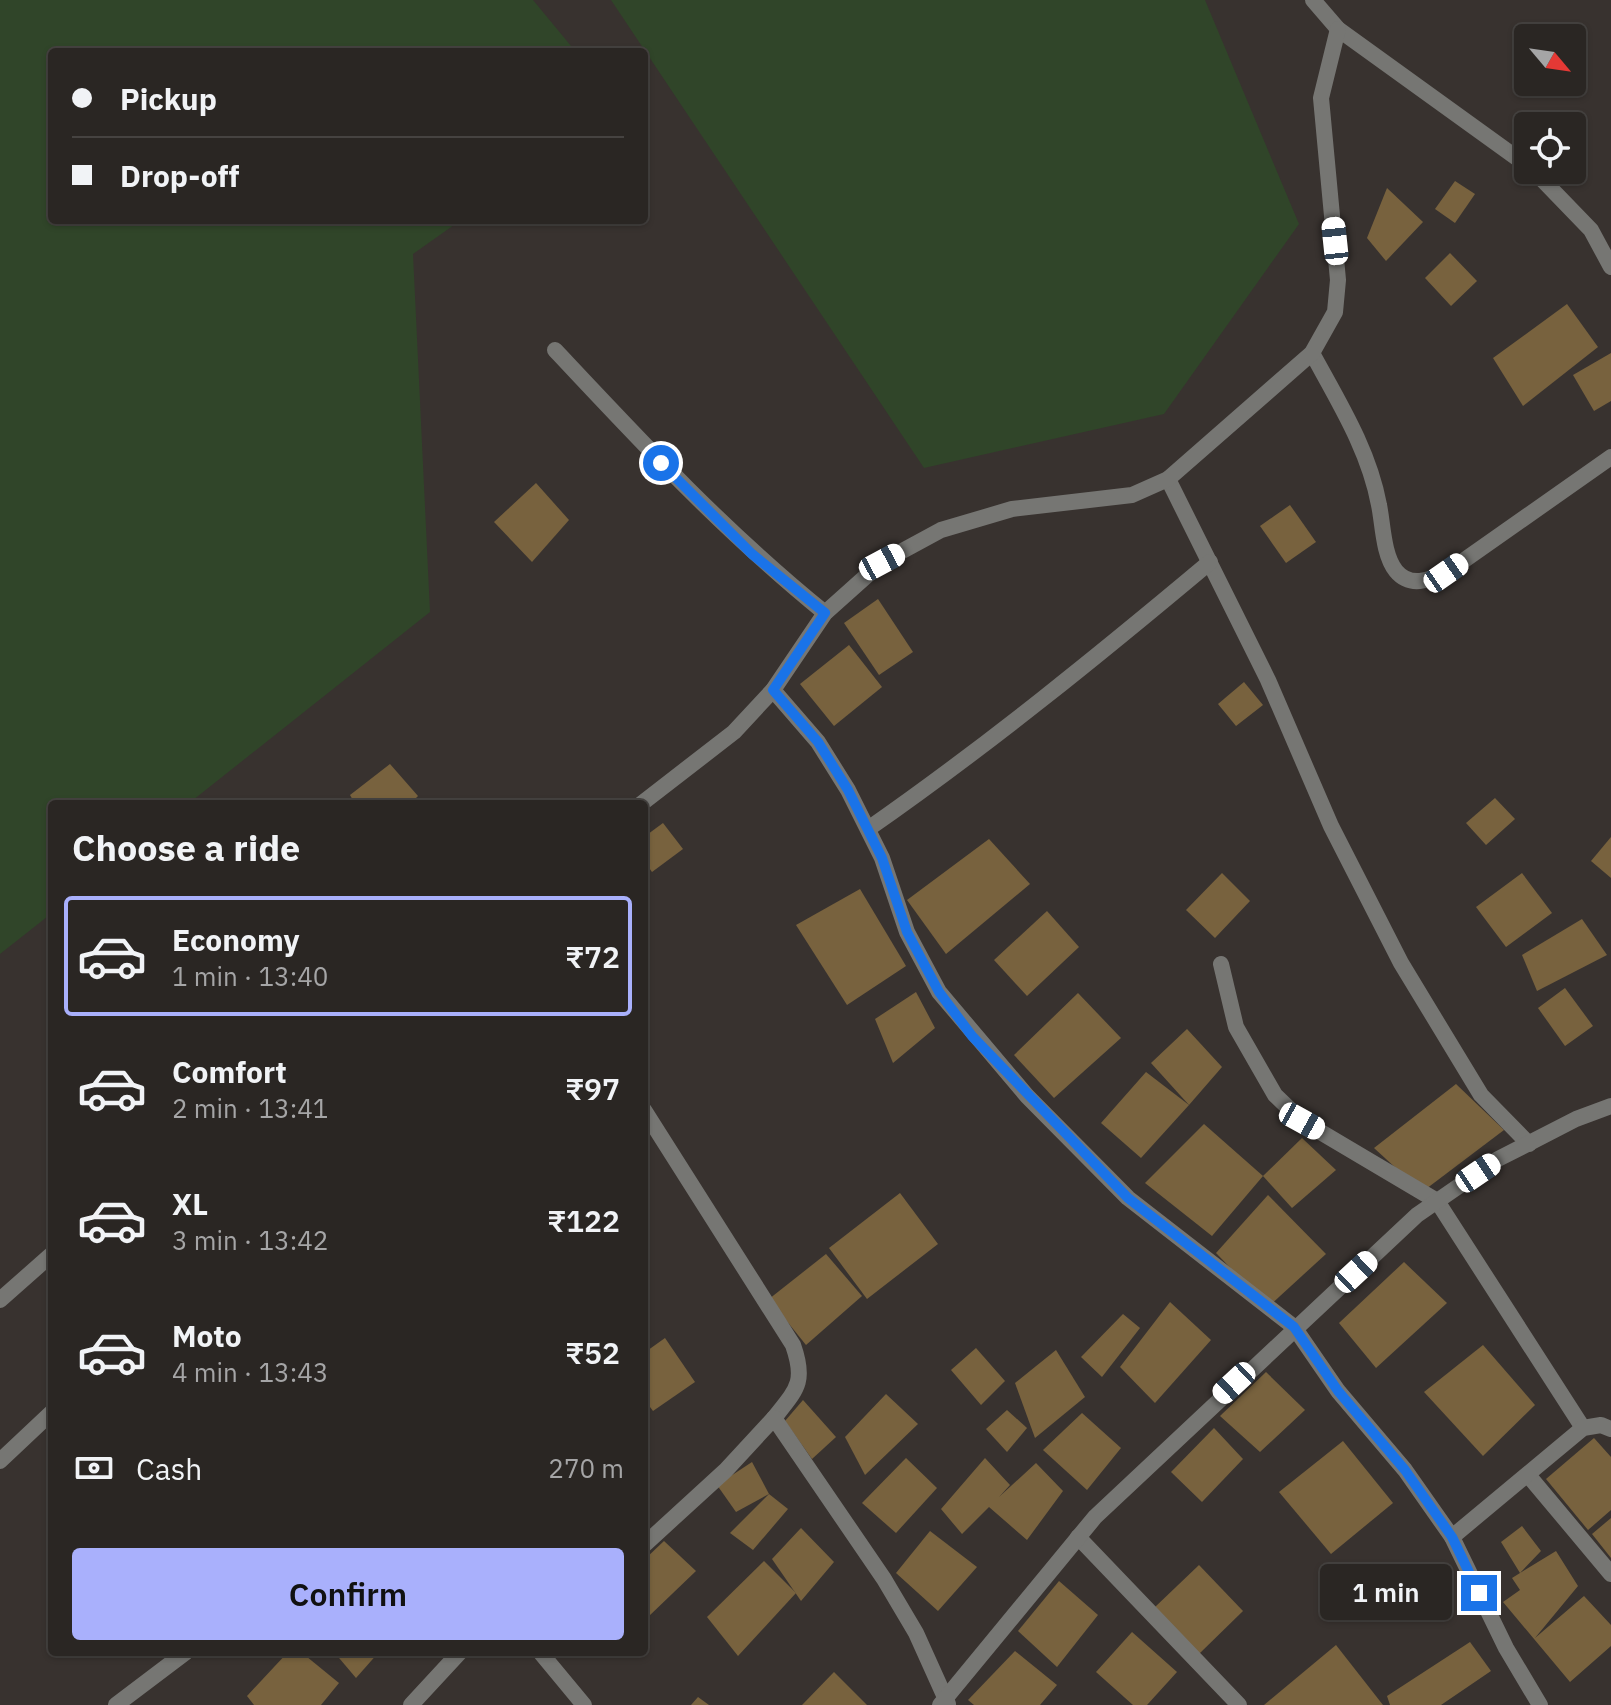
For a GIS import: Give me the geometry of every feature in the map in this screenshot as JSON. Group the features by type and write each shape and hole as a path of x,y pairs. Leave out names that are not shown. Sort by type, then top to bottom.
{"street":[{"path":"1313,0 1338,29 1514,156"},
{"path":"646,800 734,732 773,690 825,613 882,562 941,530 1012,509 1132,495 1168,479 1312,353 1335,312 1337,291 1321,98 1338,29"},
{"path":"1547,184 1591,230 1611,267"},
{"path":"555,350 692,496 752,554 825,613"},
{"path":"1312,353 1365,456 1377,495 1389,559 1396,571 1409,581 1426,581 1446,573 1611,457"},
{"path":"1168,479 1268,680 1331,826 1401,963 1481,1095 1529,1144"},
{"path":"868,829 1009,727 1210,562"},
{"path":"773,690 818,742 868,829 907,932 939,992 972,1036 1128,1198 1294,1327 1338,1391 1405,1470 1452,1537 1506,1648 1540,1705"},
{"path":"1221,964 1236,1027 1275,1095 1302,1121 1437,1201 1583,1428"},
{"path":"774,1418 884,1579 916,1633 944,1702 1078,1537 1294,1327 1417,1215 1498,1159 1576,1119 1611,1106"},
{"path":"648,1116 793,1345 801,1368 797,1389 774,1418 726,1470 648,1541"},
{"path":"0,1300 48,1258"},
{"path":"0,1461 48,1416"},
{"path":"1452,1537 1583,1428 1601,1425 1611,1429"},
{"path":"1528,1475 1611,1574"},
{"path":"1078,1537 1239,1705"},
{"path":"116,1705 181,1656"},
{"path":"411,1705 456,1656"},
{"path":"543,1656 584,1705"}],"green space":[{"path":"0,0 533,0 573,48 48,48 48,224 455,224 413,254 430,612 193,800 48,800 48,916 0,954"},
{"path":"611,0 1205,0 1299,224 1164,414 924,468 648,55 648,48 643,48"}],"building":[{"path":"1455,181 1475,194 1455,223 1435,209"},
{"path":"1387,188 1423,222 1386,261 1367,238"},
{"path":"1450,253 1477,281 1451,306 1425,278"},
{"path":"1567,304 1598,347 1523,406 1493,358"},
{"path":"1611,353 1611,401 1594,411 1573,375"},
{"path":"536,483 569,520 532,562 494,522"},
{"path":"1290,505 1316,542 1286,563 1260,526"},
{"path":"878,599 913,652 879,675 844,623"},
{"path":"849,645 882,687 834,726 800,684"},
{"path":"1244,682 1263,705 1236,726 1218,704"},
{"path":"390,764 418,796 414,800 353,800 350,795"},
{"path":"1495,798 1515,819 1486,845 1466,823"},
{"path":"663,823 683,849 652,872 648,866 648,834"},
{"path":"1611,837 1611,878 1591,861"},
{"path":"989,839 1030,884 946,954 907,900"},
{"path":"1222,873 1250,901 1215,938 1186,910"},
{"path":"1522,873 1552,913 1506,947 1476,907"},
{"path":"860,889 906,966 847,1005 796,925"},
{"path":"1047,911 1079,947 1027,996 994,960"},
{"path":"1582,919 1607,955 1537,991 1522,955"},
{"path":"1565,988 1593,1026 1565,1046 1538,1008"},
{"path":"916,992 935,1028 893,1063 875,1019"},
{"path":"1078,993 1121,1038 1054,1098 1014,1055"},
{"path":"1187,1029 1222,1067 1189,1105 1151,1063"},
{"path":"1146,1072 1189,1105 1141,1158 1101,1123"},
{"path":"1456,1084 1504,1130 1422,1192 1374,1148"},
{"path":"1204,1124 1263,1176 1212,1236 1145,1183"},
{"path":"1302,1138 1336,1170 1292,1208 1263,1176"},
{"path":"900,1193 938,1244 867,1299 829,1248"},
{"path":"1268,1195 1326,1254 1268,1307 1216,1253"},
{"path":"826,1254 862,1296 806,1345 769,1299"},
{"path":"1404,1262 1447,1303 1376,1368 1339,1323"},
{"path":"1170,1302 1211,1340 1155,1403 1120,1367"},
{"path":"1123,1314 1140,1328 1102,1377 1081,1357"},
{"path":"665,1338 695,1382 653,1411 648,1404 648,1350"},
{"path":"1483,1345 1535,1405 1483,1456 1424,1392"},
{"path":"976,1348 1005,1381 981,1405 951,1370"},
{"path":"1056,1350 1085,1397 1035,1438 1015,1383"},
{"path":"1266,1372 1305,1410 1260,1452 1220,1416"},
{"path":"886,1394 918,1424 865,1475 845,1437"},
{"path":"803,1400 836,1437 812,1459 785,1421"},
{"path":"1007,1410 1027,1428 1007,1452 986,1429"},
{"path":"1082,1413 1121,1448 1087,1490 1043,1450"},
{"path":"1214,1428 1243,1459 1202,1502 1171,1472"},
{"path":"1594,1438 1611,1457 1611,1510 1588,1530 1546,1479"},
{"path":"1343,1441 1393,1503 1331,1554 1279,1492"},
{"path":"906,1458 937,1488 896,1533 862,1503"},
{"path":"985,1458 1010,1485 999,1497 1036,1463 1063,1491 1027,1540 989,1507 962,1534 941,1509"},
{"path":"752,1462 769,1494 736,1512 717,1485"},
{"path":"769,1494 788,1509 753,1550 730,1533"},
{"path":"1611,1518 1611,1558 1592,1534"},
{"path":"1522,1526 1541,1551 1520,1573 1501,1542"},
{"path":"801,1528 834,1562 801,1601 772,1559"},
{"path":"930,1531 977,1567 938,1611 896,1573"},
{"path":"664,1541 696,1571 648,1617 648,1556"},
{"path":"1556,1551 1578,1586 1535,1638 1584,1596 1611,1625 1611,1646 1570,1682 1503,1602 1520,1590 1512,1578"},
{"path":"764,1561 796,1593 738,1656 707,1617"},
{"path":"1199,1565 1243,1611 1199,1654 1154,1608"},
{"path":"1059,1581 1098,1615 1057,1667 1018,1631"},
{"path":"1132,1632 1177,1672 1147,1705 1133,1705 1096,1672"},
{"path":"1470,1642 1491,1671 1441,1705 1390,1705 1387,1696"},
{"path":"1336,1645 1383,1705 1264,1705"},
{"path":"1015,1651 1057,1685 1040,1705 974,1705 968,1700"},
{"path":"284,1656 306,1656 339,1683 321,1705 254,1705 247,1696"},
{"path":"337,1656 375,1656 356,1678"},
{"path":"834,1672 867,1705 802,1705"},
{"path":"698,1697 709,1705 691,1705"}],"route":[{"path":"661,463 752,554 825,613 773,690 818,742 848,790 882,858 907,932 939,992 972,1036 1027,1096 1128,1198 1294,1327 1338,1391 1405,1470 1452,1537 1479,1593"}]}
